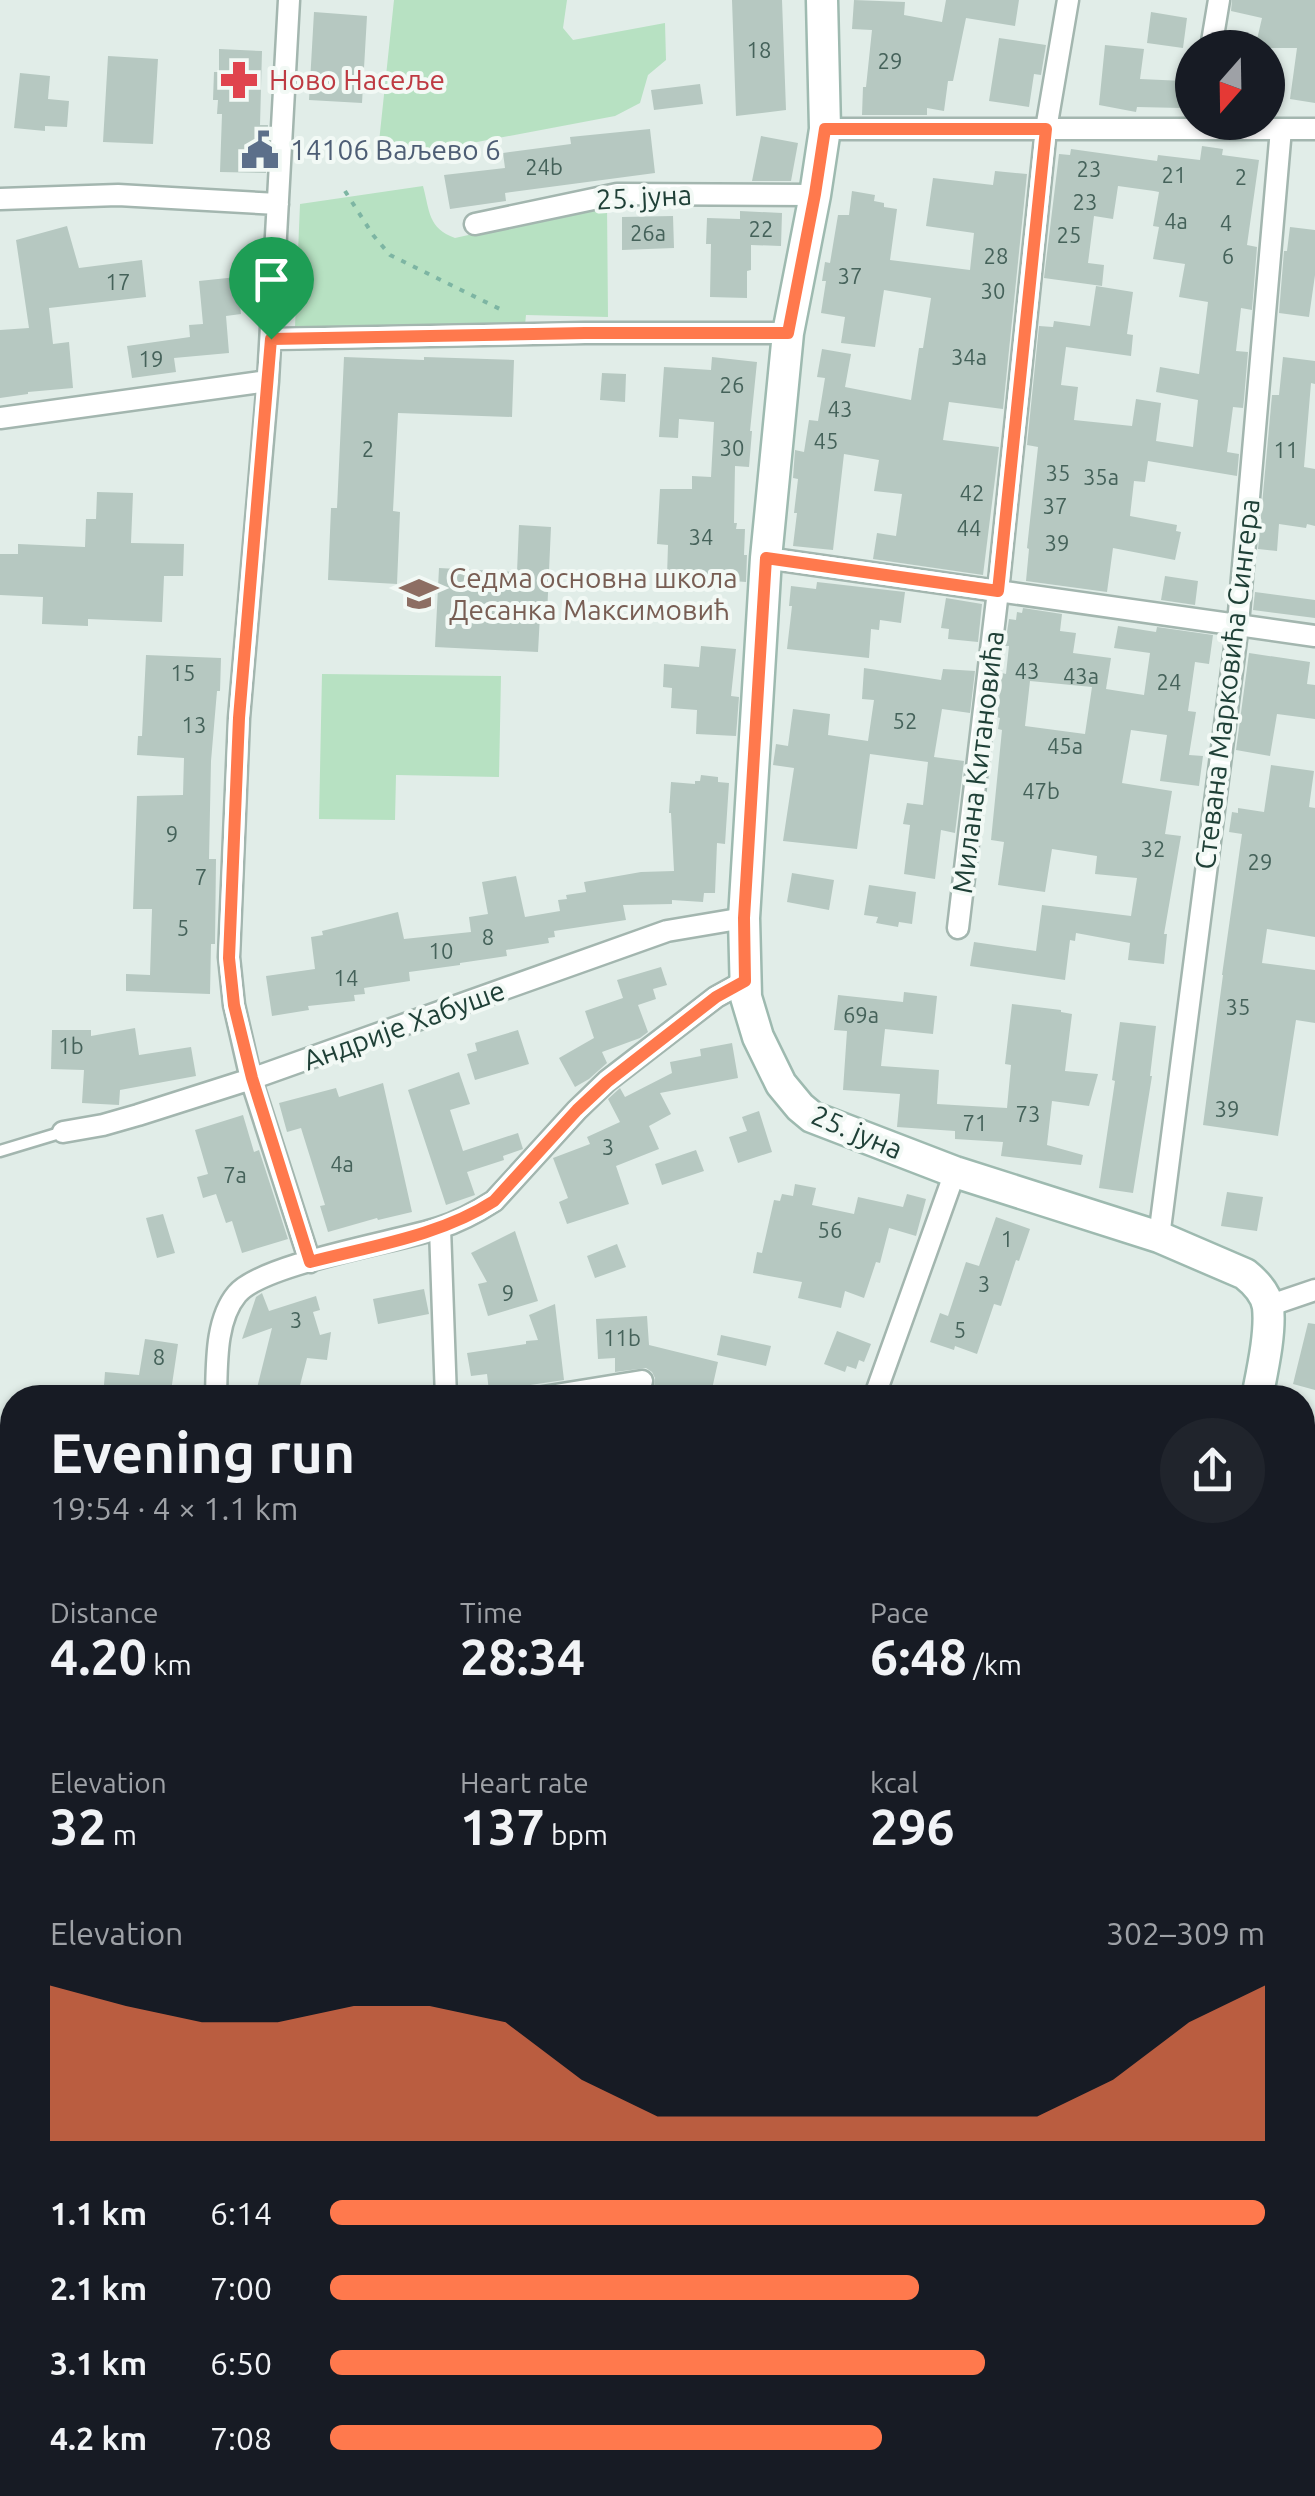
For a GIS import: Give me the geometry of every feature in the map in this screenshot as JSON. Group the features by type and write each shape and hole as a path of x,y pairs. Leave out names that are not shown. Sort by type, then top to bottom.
{"street":[{"path":"289,0 271,339 239,718 229,958 234,1005 252,1078 310,1262"},
{"name":"25. јуна","path":"822,0 825,129 788,333 766,558 744,918 745,981 758,1037 781,1084 812,1117 955,1172 1159,1237 1245,1274 1256,1283 1268,1306"},
{"name":"Милана Китановића","path":"958,928 1046,129 1068,0"},
{"path":"1213,30 1219,0"},
{"path":"825,129 1175,126"},
{"path":"1285,128 1315,129"},
{"name":"Стевана Марковића Сингера","path":"1159,1237 1238,624 1280,140"},
{"name":"25. јуна","path":"475,224 617,194 815,194"},
{"path":"0,199 118,195 278,204"},
{"path":"271,339 788,333"},
{"path":"0,418 268,381"},
{"path":"766,558 1315,636"},
{"name":"Андрије Хабуше","path":"63,1132 138,1115 252,1078 667,931 744,918"},
{"path":"217,1385 226,1312 252,1280 440,1228 476,1212 494,1201 607,1082 716,997 745,981"},
{"path":"879,1385 955,1172"},
{"path":"440,1228 447,1385"},
{"path":"1259,1385 1268,1306 1315,1290"},
{"path":"613,1385 642,1380"}],"lane":[{"path":"0,1152 63,1132"}],"path":[{"path":"345,191 390,255 490,306 536,323 550,334"}],"green space":[{"path":"394,0 567,0 563,28 573,40 665,23 666,60 648,75 640,103 615,116 377,161"},
{"path":"423,186 435,224 455,238 607,204 608,317 526,315 525,325 295,327 300,204"},
{"path":"322,674 501,676 499,777 396,775 395,820 319,819"}],"building":[{"path":"732,0 782,0 786,110 736,116"},
{"path":"854,0 905,2 904,15 942,22 946,0 1019,0 1015,26 966,18 953,81 948,81 944,111 927,108 927,115 862,115 872,30 852,29"},
{"path":"1232,0 1315,0 1315,103 1290,99 1297,48 1285,48 1285,30 1259,30 1262,18 1231,11"},
{"path":"314,12 367,16 362,103 309,100"},
{"path":"1151,12 1187,18 1185,30 1175,30 1175,47 1147,43"},
{"path":"999,38 1046,45 1041,75 1034,74 1029,107 989,101"},
{"path":"1105,45 1144,49 1140,79 1175,81 1175,108 1137,107 1136,112 1099,105"},
{"path":"219,49 262,51 260,125 268,125 266,173 220,172 222,114 217,114 218,100 213,100"},
{"path":"108,56 158,59 153,144 103,142"},
{"path":"20,73 50,76 48,99 69,101 67,127 45,126 45,131 14,128"},
{"path":"700,84 703,104 654,110 651,90"},
{"path":"650,129 655,173 505,193 506,201 450,209 444,175 505,168 503,153 571,144 570,137"},
{"path":"761,136 798,143 791,181 752,181"},
{"path":"1202,146 1223,149 1222,155 1259,160 1247,245 1257,247 1252,310 1241,308 1236,351 1248,352 1244,399 1243,408 1233,407 1227,452 1239,454 1237,476 1148,461 1145,482 1134,481 1130,516 1177,525 1176,531 1181,532 1175,560 1113,548 1107,592 1026,581 1038,447 1027,445 1039,326 1053,327 1054,321 1090,326 1096,286 1133,292 1127,334 1133,335 1131,356 1066,347 1061,385 1078,387 1074,420 1132,426 1136,399 1161,403 1156,441 1193,447 1198,400 1156,392 1160,367 1199,374 1208,302 1179,297 1185,264 1153,259 1159,227 1153,226 1159,192 1154,191 1118,186 1113,219 1094,216 1088,263 1104,265 1102,286 1044,278 1059,154 1070,155 1071,149 1157,161 1158,155 1200,160"},
{"path":"995,171 1027,174 1003,409 949,402 943,440 999,447 983,575 873,559 877,533 896,536 902,494 874,491 879,460 844,454 833,550 793,546 798,479 793,478 795,450 804,452 809,420 818,421 825,378 817,377 822,349 851,354 845,387 911,400 931,298 884,290 875,347 841,343 845,317 821,313 825,262 830,263 838,215 849,215 852,191 875,195 874,201 897,209 890,260 970,270 974,233 926,226 933,178 993,185"},
{"path":"740,211 782,213 781,246 751,245 747,298 710,297 711,244 706,244 707,218 740,219"},
{"path":"673,216 674,248 622,250 622,217"},
{"path":"67,226 79,268 142,260 146,297 49,308 53,344 69,342 73,388 0,398 0,330 29,328 16,240"},
{"path":"1290,227 1315,230 1315,275 1309,317 1279,313"},
{"path":"237,277 241,314 226,316 229,353 174,358 176,372 132,378 127,346 190,337 189,325 203,324 199,281"},
{"path":"344,357 514,360 512,417 398,413 393,511 400,512 397,584 328,580 331,508 337,508"},
{"path":"712,357 757,362 749,467 735,466 734,523 736,529 745,529 746,582 667,576 668,545 657,544 660,489 692,489 692,476 711,477 714,422 679,419 678,438 659,437 664,367 711,370"},
{"path":"1283,357 1315,361 1304,467 1315,469 1315,526 1279,524 1277,551 1258,549 1272,395 1279,395"},
{"path":"602,373 626,374 625,402 600,400"},
{"path":"97,492 133,493 131,543 184,544 183,576 164,576 162,622 88,619 88,626 42,624 43,597 0,595 0,554 18,554 18,544 85,547 86,519 96,519"},
{"path":"519,525 551,527 547,615 540,615 538,652 435,647 439,568 517,572"},
{"path":"1165,576 1198,581 1195,605 1161,600"},
{"path":"817,582 905,592 901,623 880,620 879,630 871,629 869,658 787,649 791,586 816,589"},
{"path":"1255,592 1315,600 1315,618 1253,610"},
{"path":"946,598 982,604 978,642 948,639 949,629 941,628"},
{"path":"1023,608 1062,614 1060,631 1076,633 1073,653 1111,658 1106,689 1144,695 1150,653 1114,648 1118,626 1213,635 1209,664 1195,662 1188,711 1196,712 1189,755 1203,756 1199,786 1160,781 1167,735 1131,730 1122,783 1172,791 1165,834 1181,836 1164,934 1164,964 1128,960 1130,943 1076,933 1075,941 1070,940 1065,980 970,966 974,942 1036,951 1042,905 1131,916 1137,878 1095,874 1097,856 1052,849 1045,892 998,885 1004,842 991,840 1002,730 998,729 997,717 1002,673 1006,674 1009,619 1016,620 1017,612 1022,613","holes":["1030,681 1092,687 1085,734 1025,726"]},
{"path":"701,646 736,649 731,696 739,697 736,736 696,734 697,710 671,708 672,688 663,687 664,664 699,667"},
{"path":"1249,653 1310,662 1307,684 1315,685 1315,719 1277,714 1270,756 1236,750"},
{"path":"146,655 221,658 211,761 209,859 216,859 210,994 126,991 126,974 150,975 152,909 133,909 137,796 183,795 184,758 137,755 138,736 142,736"},
{"path":"864,668 941,680 943,669 975,671 970,713 942,709 934,757 964,761 955,833 941,830 935,879 904,874 910,825 903,824 907,803 923,805 928,762 870,754 857,849 783,841 794,768 773,765 776,744 788,746 793,709 830,714 828,735 868,741 874,700 862,699"},
{"path":"1271,765 1314,771 1309,807 1315,808 1315,937 1267,929 1262,963 1315,970 1315,1023 1296,1020 1278,1136 1203,1125 1242,834 1229,832 1232,812 1238,813 1238,808 1264,812"},
{"path":"701,775 729,783 725,844 717,843 715,893 704,893 703,902 672,900 672,904 623,905 626,920 554,931 555,937 548,938 549,943 506,950 507,956 409,972 410,981 364,988 365,994 354,995 355,1001 308,1006 309,1010 272,1016 266,976 315,969 311,937 323,935 322,931 398,912 404,939 471,932 469,917 488,914 482,882 516,876 525,917 560,911 558,900 586,892 584,882 641,872 674,871 669,813 671,782 695,784"},
{"path":"792,873 834,880 829,910 787,902"},
{"path":"869,885 916,892 912,924 899,922 898,927 876,923 878,917 864,915"},
{"path":"661,967 667,985 653,989 656,999 638,1005 648,1032 602,1052 607,1063 575,1087 559,1058 594,1038 585,1011 623,998 617,980"},
{"path":"904,992 937,996 933,1034 885,1029 881,1066 939,1070 937,1104 1007,1108 1011,1065 1005,1064 1012,1004 1072,1014 1065,1071 1098,1074 1089,1106 1052,1101 1047,1145 1083,1155 1081,1165 1001,1156 1003,1142 955,1139 955,1131 897,1127 900,1094 843,1090 847,1031 834,1030 838,995 903,1002"},
{"path":"1120,1022 1156,1026 1133,1193 1099,1188"},
{"path":"135,1028 139,1055 191,1047 196,1076 120,1090 119,1105 82,1103 84,1070 51,1069 52,1030 91,1030 91,1036"},
{"path":"518,1030 529,1064 475,1080 467,1054 477,1051 475,1043"},
{"path":"732,1043 738,1078 660,1093 671,1114 649,1126 659,1149 616,1166 629,1204 567,1224 559,1202 568,1198 553,1158 590,1144 587,1137 620,1122 608,1099 620,1088 625,1097 672,1073 670,1062 701,1056 700,1049"},
{"path":"459,1072 470,1104 450,1110 463,1151 518,1133 523,1149 467,1172 475,1195 446,1205 408,1090"},
{"path":"383,1083 412,1212 328,1232 320,1206 325,1205 301,1128 287,1132 279,1103 336,1088 339,1097"},
{"path":"759,1111 772,1152 738,1163 729,1137 747,1131 742,1117"},
{"path":"243,1115 254,1152 259,1150 288,1239 242,1253 232,1221 226,1223 216,1194 203,1198 197,1177 208,1174 195,1130"},
{"path":"696,1150 704,1171 662,1185 655,1164"},
{"path":"795,1184 816,1188 812,1205 854,1214 858,1197 903,1207 907,1194 926,1199 916,1236 889,1228 880,1263 876,1262 864,1298 845,1291 841,1308 798,1298 802,1282 753,1273 757,1252 762,1253 774,1200 780,1201 782,1194 793,1196"},
{"path":"1227,1192 1263,1197 1257,1231 1221,1226"},
{"path":"163,1214 175,1253 157,1258 146,1218"},
{"path":"996,1217 1030,1229 1001,1306 994,1304 977,1354 930,1342 940,1313 948,1316 966,1262 979,1266"},
{"path":"515,1231 538,1301 488,1316 478,1284 487,1282 471,1253"},
{"path":"617,1244 626,1267 595,1278 587,1256"},
{"path":"424,1289 429,1314 378,1324 373,1299"},
{"path":"262,1293 269,1311 316,1296 320,1310 313,1312 320,1335 331,1332 327,1360 307,1358 300,1385 258,1385 272,1328 242,1339 256,1297"},
{"path":"555,1304 564,1380 488,1385 487,1374 471,1376 467,1353 538,1340 529,1315"},
{"path":"647,1316 649,1345 718,1362 713,1385 654,1385 655,1378 646,1368 615,1372 615,1358 598,1359 596,1319"},
{"path":"1308,1323 1315,1324 1315,1385 1293,1384"},
{"path":"837,1331 871,1344 864,1362 859,1360 856,1369 847,1366 845,1372 824,1364"},
{"path":"721,1335 771,1346 766,1366 717,1355"},
{"path":"145,1339 178,1344 172,1385 104,1385 105,1372 139,1375"}],"place":[{"name":"Ново Насеље","path":"239,80"},
{"name":"14106 Ваљево 6","path":"260,150"},
{"name":"Седма основна школа Десанка Максимовић","path":"419,594"}],"route":[{"path":"825,129 1046,129 998,591 766,558 744,918 745,981 716,997 607,1082 494,1201 440,1228 310,1262 252,1078 234,1005 229,958 239,718 271,339 788,333 825,129"}]}
